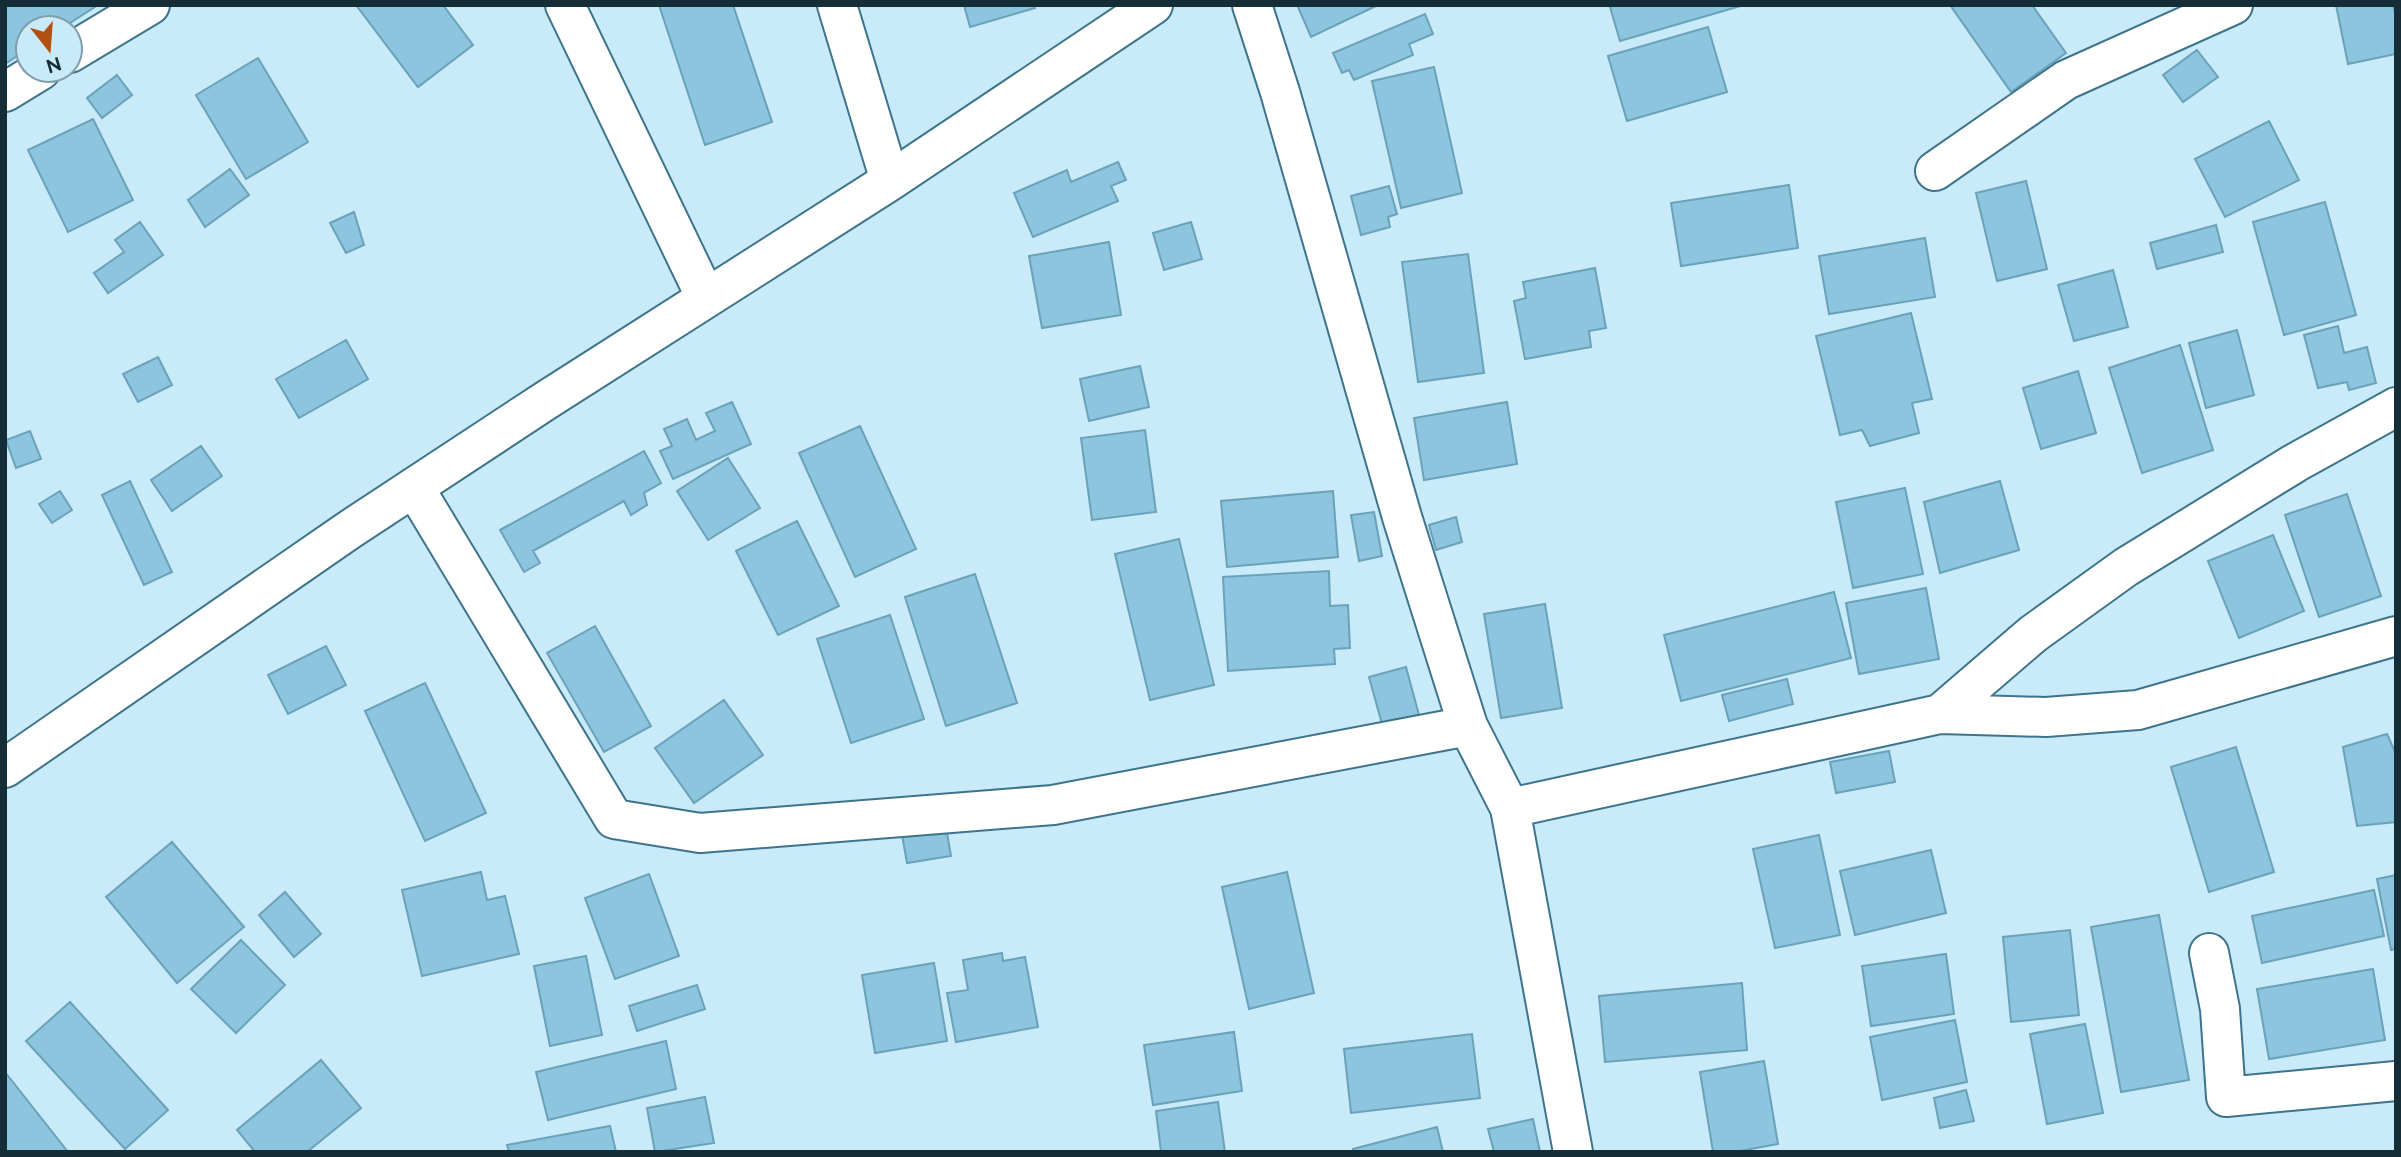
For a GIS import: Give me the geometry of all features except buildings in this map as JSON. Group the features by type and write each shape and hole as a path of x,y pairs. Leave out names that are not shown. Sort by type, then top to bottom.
{"street":[{"path":"84,45 150,5"},
{"path":"565,5 706,298"},
{"path":"837,5 890,181"},
{"path":"5,768 414,487 890,181 1153,5"},
{"path":"1252,5 1280,92 1402,517 1468,726 1510,808 1573,1152"},
{"path":"1935,171 2066,80 2233,5"},
{"path":"1940,714 2033,635 2126,567 2295,463 2396,407"},
{"path":"414,487 614,819 700,833 1054,804 1468,726"},
{"path":"1510,808 1940,714 2046,717 2138,710 2396,636"},
{"path":"2209,953 2220,1009 2226,1097 2396,1081"}]}
